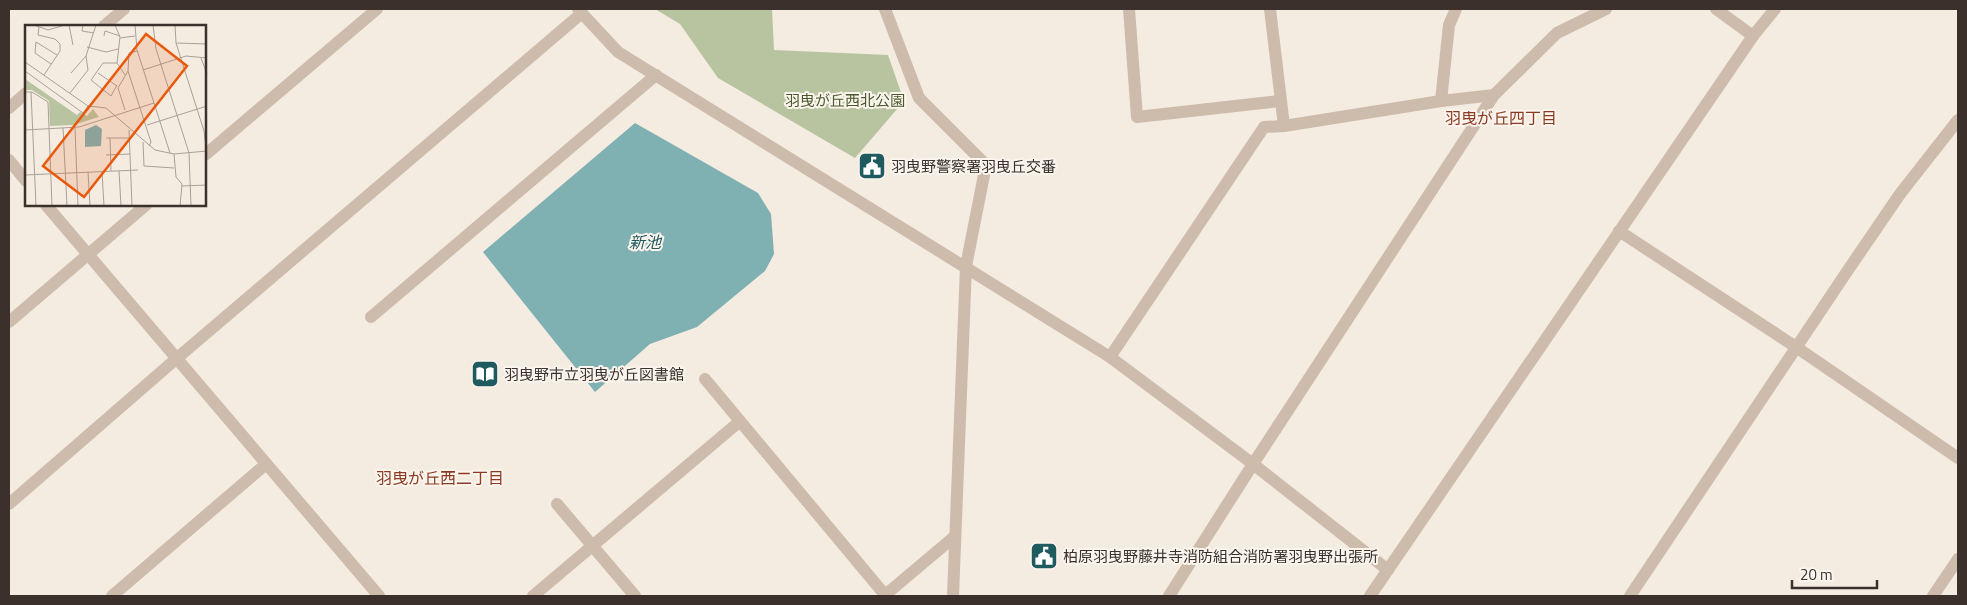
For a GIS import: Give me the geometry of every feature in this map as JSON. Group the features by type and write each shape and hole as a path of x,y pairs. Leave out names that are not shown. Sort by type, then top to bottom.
{"street":[{"path":"105,25 124,9"},
{"path":"206,154 377,9"},
{"path":"885,9 920,98 986,165 966,266 953,596"},
{"path":"1129,9 1137,117 1280,101"},
{"path":"1270,9 1284,126"},
{"path":"1441,101 1449,25 1456,9"},
{"path":"1168,596 1494,95 1557,33 1606,9"},
{"path":"1716,9 1753,36"},
{"path":"1370,596 1753,36 1775,9"},
{"path":"9,504 580,11 618,52 1110,357 1253,464 1388,570"},
{"path":"371,317 656,75"},
{"path":"9,108 25,94"},
{"path":"1110,357 1264,127 1284,126 1441,101 1494,95"},
{"path":"1630,596 1900,194 1958,120"},
{"path":"9,160 25,180"},
{"path":"47,206 266,464 372,594"},
{"path":"9,322 145,206"},
{"path":"1619,231 1796,347 1958,458"},
{"path":"705,379 884,596 954,537"},
{"path":"533,596 739,422"},
{"path":"112,596 266,464"},
{"path":"556,504 634,596"},
{"path":"1932,596 1958,559"}],"green space":[{"name":"羽曳が丘西北公園","path":"655,9 772,9 774,50 888,55 904,101 855,158 718,78 680,24"}],"water":[{"name":"新池","path":"635,123 758,193 771,214 774,254 765,271 697,327 650,344 595,392 483,252"}],"place":[{"name":"羽曳野警察署羽曳丘交番","path":"872,166"},
{"name":"羽曳野市立羽曳が丘図書館","path":"485,374"},
{"name":"柏原羽曳野藤井寺消防組合消防署羽曳野出張所","path":"1044,556"}],"district":[{"name":"羽曳が丘四丁目","path":"1501,118"},
{"name":"羽曳が丘西二丁目","path":"440,478"}]}
